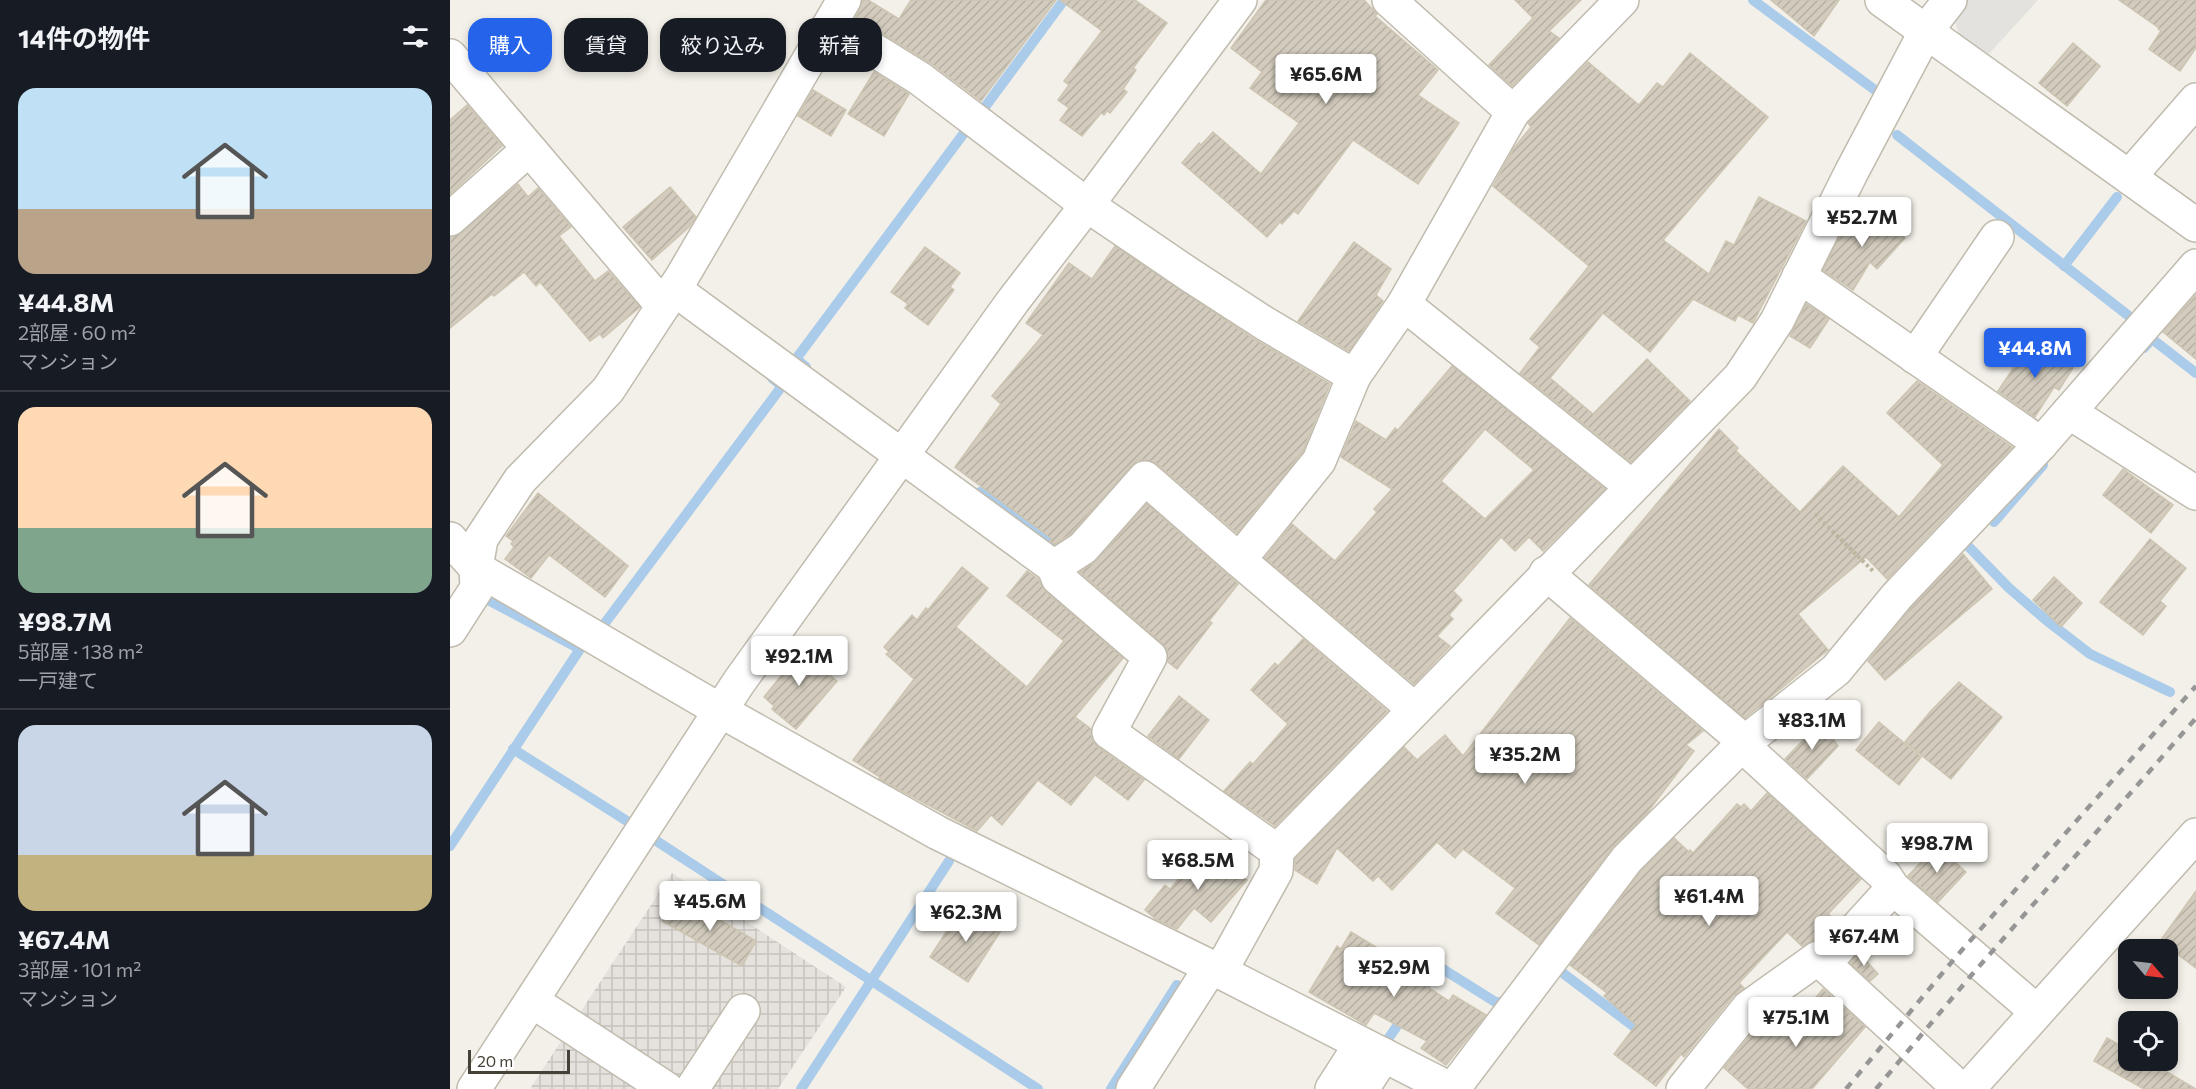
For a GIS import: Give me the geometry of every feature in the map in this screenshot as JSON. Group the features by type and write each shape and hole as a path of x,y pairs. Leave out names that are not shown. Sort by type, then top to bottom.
{"street":[{"path":"474,1089 721,711 900,456 1013,301 1088,205 1240,0"},
{"path":"1389,0 1513,112"},
{"path":"1239,560 1318,461 1354,376 1404,304 1513,112 1622,0"},
{"path":"1882,0 2196,225"},
{"path":"1133,1089 1216,970 1276,871 1277,851 1546,573 1740,377 1777,321 1926,31 1950,0"},
{"path":"450,630 477,588 476,568 481,539 520,480 608,390 668,298 838,12 919,78 1088,205 1264,323 1354,376"},
{"path":"450,56 529,149 668,298 900,456 1054,567 1058,578 1150,657 1109,732 1277,851"},
{"path":"2129,177 2196,100"},
{"path":"450,219 529,149"},
{"path":"1916,357 1996,237"},
{"path":"450,539 476,568 721,711 938,833 1452,1089 1627,859 1744,744 1836,670 1897,596 2041,444 2196,266"},
{"path":"1799,276 2041,444"},
{"path":"1404,304 1631,486"},
{"path":"2069,412 2196,492"},
{"path":"1054,567 1083,548 1144,478 1414,709"},
{"path":"1546,573 1744,744 1885,876 1893,888 2036,1011"},
{"path":"1968,1089 2196,835"},
{"path":"1824,964 1893,888"},
{"path":"1683,1089 1748,1008 1818,958 1960,1089"},
{"path":"532,1001 667,1089"},
{"path":"692,1089 743,1011"},
{"path":"1332,1089 1372,1049"},
{"path":"1362,1089 1372,1049"}],"path":[{"path":"1815,514 1897,596"}],"shaded area":[{"path":"1965,0 2038,0 1988,55 1959,35 1953,14"},
{"path":"672,873 846,987 778,1089 533,1089 531,1087"}],"building":[{"path":"863,0 868,0 899,19 911,0 1056,0 981,101 929,62 882,33 882,18 856,17"},
{"path":"1060,0 1135,0 1167,23 1133,68 1136,70 1123,89 1127,92 1110,113 1107,111 1104,115 1101,113 1082,136 1060,120 1069,108 1058,100 1069,85 1064,81 1102,31"},
{"path":"1266,0 1364,0 1377,14 1375,16 1438,70 1418,95 1459,123 1418,184 1353,140 1298,214 1294,211 1267,237 1182,163 1199,143 1201,145 1213,132 1261,174 1299,123 1250,88 1262,72 1231,48"},
{"path":"1515,0 1581,0 1549,31 1559,38 1512,86 1489,65 1533,18"},
{"path":"1771,0 1839,0 1814,36"},
{"path":"2119,0 2196,0 2196,48 2180,71 2149,49 2161,31 2159,28"},
{"path":"2073,43 2100,66 2067,106 2039,83"},
{"path":"1690,53 1768,117 1663,240 1709,274 1726,241 1734,245 1759,197 1806,221 1753,323 1738,315 1735,321 1693,299 1650,352 1603,313 1550,378 1593,414 1647,359 1690,401 1631,462 1520,373 1540,347 1530,339 1589,266 1493,186 1514,148 1531,127 1528,123 1588,62 1639,105 1657,83 1663,87"},
{"path":"874,72 909,94 884,136 848,114"},
{"path":"813,90 846,110 831,136 798,116"},
{"path":"467,105 502,146 450,194 450,120"},
{"path":"518,184 528,197 538,188 571,227 559,236 595,281 608,271 640,307 603,338 600,334 590,341 540,282 536,286 524,272 450,328 450,237 462,233"},
{"path":"670,187 696,217 689,227 652,260 623,227"},
{"path":"1870,206 1905,238 1877,269 1870,262 1853,290 1823,270 1839,238"},
{"path":"1354,242 1391,269 1376,295 1383,301 1349,351 1298,321"},
{"path":"1115,246 1254,339 1330,384 1303,451 1237,533 1157,464 1148,460 1138,460 1071,534 1055,544 1050,541 1052,539 955,467 1001,404 992,396 1043,335 1026,323 1069,263 1092,279"},
{"path":"925,247 960,273 950,287 954,290 928,325 905,308 908,304 891,292"},
{"path":"2196,295 2196,359 2163,332"},
{"path":"1806,304 1829,319 1810,348 1790,336"},
{"path":"2031,341 2073,368 2059,390 2054,387 2035,417 1998,391"},
{"path":"1452,366 1605,489 1543,551 1529,537 1515,551 1501,537 1453,591 1462,600 1449,615 1453,619 1437,636 1450,646 1414,684 1265,558 1292,524 1335,561 1377,512 1374,509 1392,489 1341,457 1356,421 1386,440 1395,428 1398,430","holes":["1485,429 1534,470 1485,519 1441,481"]},
{"path":"1917,381 2012,447 1887,579 1866,557 1798,614 1828,650 1745,718 1589,585 1719,429 1738,448 1736,451 1800,512 1843,466 1899,517 1943,465 1887,413"},
{"path":"2123,469 2173,505 2151,533 2103,495"},
{"path":"538,493 628,566 605,597 549,555 531,578 505,559 514,547 511,544 513,541 506,536"},
{"path":"1147,504 1238,584 1209,621 1212,623 1177,669 1168,662 1167,650 1162,643 1080,572 1097,560"},
{"path":"2150,539 2186,568 2160,601 2166,606 2143,635 2100,602"},
{"path":"1963,554 1992,589 1885,680 1868,661 1911,608"},
{"path":"962,567 988,588 956,627 1027,687 1064,641 1007,596 1027,571 1038,579 1046,592 1123,658 1075,717 1091,729 1092,740 1098,747 1144,780 1128,800 1095,775 1071,805 1038,780 1002,825 991,815 977,831 879,779 880,777 853,760 914,679 886,654 889,652 884,647 912,615 917,620 926,608 928,610"},
{"path":"2054,577 2082,603 2061,627 2033,600"},
{"path":"1570,618 1703,731 1686,745 1694,751 1647,813 1612,848 1539,945 1496,913 1515,888 1463,849 1455,858 1437,842 1392,890 1378,876 1373,881 1337,848 1317,884 1295,870 1295,859 1404,747 1417,760 1445,735 1463,756"},
{"path":"1303,639 1387,711 1275,826 1224,791 1250,762 1253,764 1288,724 1251,690 1275,663 1278,666"},
{"path":"793,644 837,681 796,729 772,709 774,706 764,697 785,671 776,664"},
{"path":"1959,682 2002,717 1951,779 1905,742"},
{"path":"1179,696 1209,720 1179,759 1148,736"},
{"path":"1821,722 1838,746 1807,779 1785,759"},
{"path":"1879,722 1921,757 1899,785 1856,750"},
{"path":"1767,793 1861,879 1828,914 1834,925 1821,940 1815,940 1802,946 1787,932 1739,983 1744,988 1733,996 1684,1057 1681,1054 1656,1086 1614,1054 1636,1025 1604,996 1607,993 1570,965 1641,871 1674,838 1693,853 1737,804 1741,807 1744,804 1751,811"},
{"path":"1937,845 1966,872 1938,902 1908,876"},
{"path":"1207,846 1247,880 1211,922 1194,908 1177,929 1156,919 1145,910 1165,885 1170,889"},
{"path":"2196,891 2196,968 2178,954 2178,939 2161,939"},
{"path":"674,898 706,916 708,913 756,941 742,966 662,921"},
{"path":"964,904 1002,929 968,982 930,957"},
{"path":"1351,932 1404,964 1401,969 1449,1001 1453,995 1486,1015 1446,1065 1421,1048 1427,1041 1374,1013 1366,1025 1309,992 1337,946 1341,949"},
{"path":"1859,953 1878,974 1870,981 1850,963"},
{"path":"1823,989 1865,1027 1812,1089 1748,1089 1724,1068 1761,1022 1773,1013 1790,1027"},
{"path":"2107,1038 2118,1044 2118,1071 2166,1071 2196,1089 2144,1089 2094,1061"}],"waterway":[{"path":"982,111 1064,0"},
{"path":"1753,0 1879,93"},
{"path":"806,367 796,359 967,129"},
{"path":"1897,135 2134,320"},
{"path":"2064,266 2117,197"},
{"path":"2144,348 2152,339 2196,373"},
{"path":"605,623 782,386 772,378"},
{"path":"1994,522 2043,465"},
{"path":"980,492 1060,550"},
{"path":"1967,545 2009,588 2090,654 2170,692"},
{"path":"450,846 580,649 490,601"},
{"path":"513,749 627,821"},
{"path":"655,840 1038,1089"},
{"path":"801,1089 949,861"},
{"path":"1418,996 1438,966 1497,1003 1509,999"},
{"path":"1556,968 1645,1035"},
{"path":"1111,1089 1177,985"},
{"path":"1388,1039 1406,1013"}],"railway":[{"path":"1846,1089 1955,958 2196,686"},
{"path":"1876,1089 1969,978 2196,718"}]}
